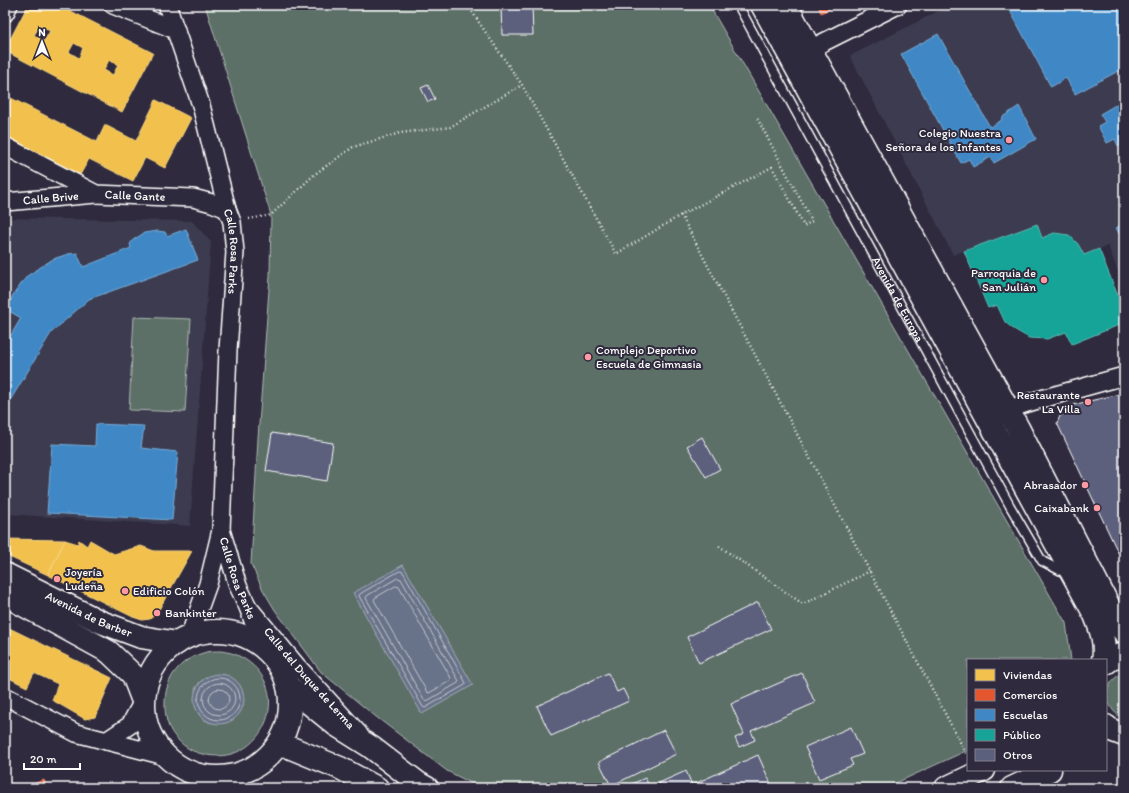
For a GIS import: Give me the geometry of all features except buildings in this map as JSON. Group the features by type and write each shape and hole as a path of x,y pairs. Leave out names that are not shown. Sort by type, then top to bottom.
{"main road":[{"name":"Avenida de Europa","path":"762,5 1095,615 1103,638 1105,650 1103,659"},
{"path":"786,5 1007,410 1117,622 1124,632"},
{"name":"Avenida de Barber","path":"5,574 101,622 141,636 183,640"},
{"name":"Avenida de Barber","path":"5,595 109,652 133,675 144,701"},
{"path":"172,761 197,775 218,777 236,781 268,757 279,743 289,715 288,686 279,665 263,648 247,637 228,632 208,632 183,640 160,658 148,678 144,701 145,721 153,740 172,761 186,788"},
{"path":"1107,662 1114,657 1124,654"},
{"name":"Calle del Duque de Lerma","path":"288,686 336,725 371,747 418,783 427,788"},
{"path":"279,743 340,768 377,788"},
{"path":"946,788 982,771"},
{"path":"1012,788 1048,771"}],"street":[{"path":"5,13 9,5"},
{"path":"113,5 176,30"},
{"name":"Calle Rosa Parks","path":"167,5 201,105 230,216 235,252 228,350 221,530 208,584 183,640"},
{"path":"810,49 898,5"},
{"name":"Calle Gante","path":"5,146 96,194 193,198 212,203 230,216"},
{"name":"Calle Brive","path":"5,202 96,194"},
{"path":"990,422 1007,410 1038,399 1124,376"},
{"name":"Calle Rosa Parks","path":"221,530 238,586 248,607 263,648"},
{"name":"Calle del Duque de Lerma","path":"248,607 296,665 371,747"},
{"path":"5,696 76,733 172,761"},
{"path":"106,741 130,725 144,701"}],"lane":[{"name":"Avenida de Europa","path":"738,5 1010,506 1042,561 1074,578"}],"path":[{"path":"468,5 522,85 616,254 681,215 772,167 804,226 812,221 757,118"},
{"path":"230,216 271,215 316,174 353,147 400,134 450,127 522,85"},
{"path":"681,215 967,755"},
{"path":"719,546 802,604 870,572"}],"shaded area":[{"name":"Colegio Nuestra Señora de los Infantes","path":"950,5 1124,5 1124,287 1108,246 1084,255 1069,235 1054,233 1042,238 1037,224 953,255 850,56"},
{"path":"5,218 192,221 211,242 190,526 5,514"}],"green space":[{"name":"Complejo Deportivo Escuela de Gimnasia","path":"205,5 709,5 1066,623 1071,659 967,659 967,750 885,788 481,788 447,771 375,716 321,672 275,610 263,590 251,564 258,438 270,276 271,215"},
{"path":"134,317 191,319 185,412 129,410"},
{"path":"221,651 239,656 258,670 267,688 269,707 264,725 253,741 237,752 217,756 193,751 175,737 167,722 165,696 171,677 184,663 203,653","holes":["207,677 211,723 203,719 198,713 195,689 200,682"]},
{"path":"1124,673 1124,719 1112,709 1109,702 1108,688 1111,682"}],"water":[{"path":"403,565 473,685 422,714 353,593"},
{"path":"214,674 224,674 237,681 244,694 244,704 237,717 224,724 214,724 205,720 198,713 194,704 194,694 198,685 205,678"}],"place":[{"name":"Colegio Nuestra Señora de los Infantes","path":"1009,140"},
{"name":"Parroquia de San Julián","path":"1044,280"},
{"name":"Complejo Deportivo Escuela de Gimnasia","path":"588,357"},
{"name":"Restaurante La Villa","path":"1088,402"},
{"name":"Abrasador","path":"1085,485"},
{"name":"Caixabank","path":"1097,508"},
{"name":"Joyería Ludeña","path":"57,579"},
{"name":"Edificio Colón","path":"125,591"},
{"name":"Bankinter","path":"157,613"}]}
